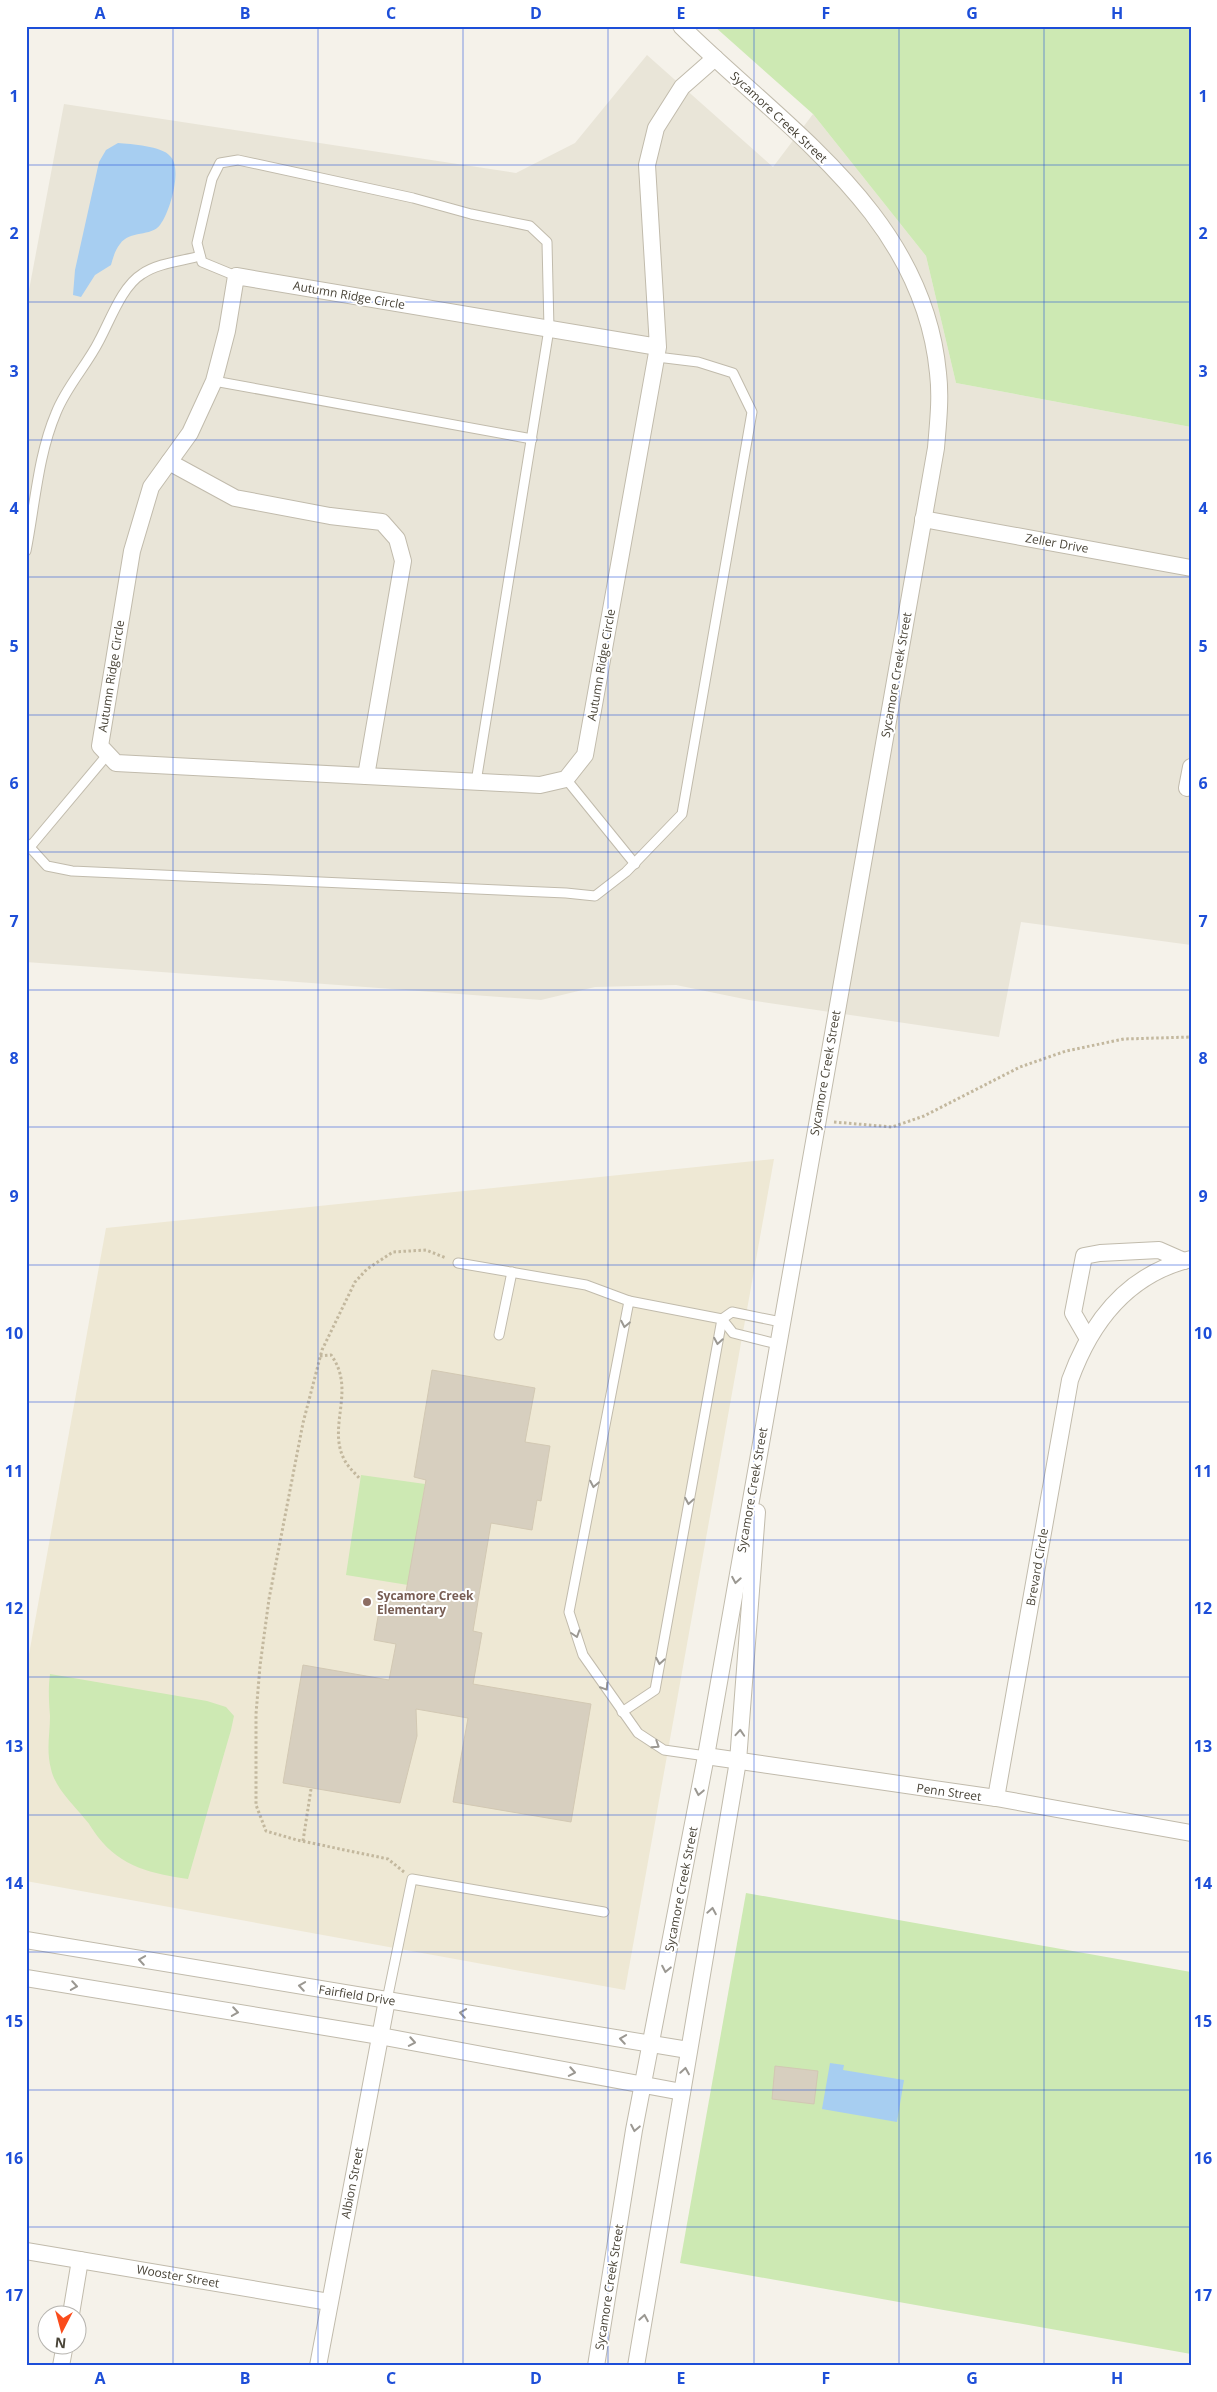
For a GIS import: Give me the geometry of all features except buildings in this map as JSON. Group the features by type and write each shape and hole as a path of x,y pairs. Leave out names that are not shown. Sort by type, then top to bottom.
{"street":[{"name":"Sycamore Creek Street","path":"596,2366 634,2130 706,1756 765,1411 936,448 939,410 938,372 932,335 921,299 906,264 886,232 819,151 681,26"},
{"name":"Autumn Ridge Circle","path":"566,779 585,755 657,352 647,165 656,128 682,87 715,58"},
{"name":"Autumn Ridge Circle","path":"108,754 100,746 102,729 132,551 150,487 190,433 214,381 227,331 236,276 549,329 657,352"},
{"path":"169,462 236,498 330,516 382,522 397,539 402,561 366,776"},
{"name":"Zeller Drive","path":"923,519 1191,568"},
{"path":"108,754 116,763 540,785 566,779"},
{"path":"1187,788 1191,767"},
{"name":"Brevard Circle","path":"1088,1339 1073,1313 1084,1256 1100,1253 1159,1250 1187,1260"},
{"name":"Brevard Circle","path":"996,1798 1070,1380 1088,1339 1113,1304 1134,1286 1158,1271 1187,1260"},
{"name":"Sycamore Creek Street","path":"636,2366 738,1761 765,1411"},
{"name":"Penn Street","path":"706,1756 996,1798 1191,1833"},
{"name":"Fairfield Drive","path":"26,1940 688,2050"},
{"path":"26,1978 380,2036 682,2092"},
{"name":"Albion Street","path":"318,2366 387,2000"},
{"name":"Wooster Street","path":"26,2251 329,2302"},
{"path":"72,2304 80,2260"}],"lane":[{"path":"236,276 202,262 197,243 212,180 220,163 238,160 413,198 471,214 530,226 547,242 549,329 476,782"},
{"path":"26,550 46,445 56,412 89,360 110,317 132,282 142,273 163,265 200,256"},
{"path":"108,754 28,845 47,866 72,871 566,893 595,896 635,864 682,814 752,412 733,373 657,352"},
{"path":"214,381 532,439"},
{"path":"566,779 635,864"},
{"path":"458,1263 586,1285 629,1301 722,1319 733,1334 777,1344"},
{"path":"499,1335 512,1272"},
{"path":"629,1301 569,1612 583,1655 638,1733 664,1750 706,1756"},
{"path":"622,1712 655,1690 722,1319 732,1312 781,1322"},
{"path":"387,2000 412,1879 604,1912"}],"path":[{"path":"817,1119 853,1125 892,1127 924,1116 1020,1067 1066,1051 1124,1039 1191,1037"},
{"path":"412,1879 388,1859 266,1831 256,1805 256,1714 269,1599 303,1423 320,1356 355,1282 367,1269 393,1252 426,1250 458,1263"},
{"path":"320,1356 331,1356 339,1365 344,1392 340,1422 341,1447 344,1460 360,1479"},
{"path":"303,1841 311,1788"}],"shaded area":[{"path":"647,55 773,167 813,114 926,256 956,383 1191,427 1191,945 1021,922 999,1037 749,1000 676,985 595,987 541,1000 26,962 26,306 64,104 516,173 575,143"},
{"name":"Sycamore Creek Elementary","path":"774,1159 625,1990 26,1881 26,1671 106,1228"}],"green space":[{"path":"714,26 1191,26 1191,427 956,383 926,256 813,114"},
{"path":"361,1475 425,1484 408,1585 346,1575"},
{"path":"50,1674 207,1701 226,1707 234,1716 188,1879 162,1875 138,1867 117,1856 98,1837 60,1789 53,1776 49,1755"},
{"path":"746,1893 1191,1972 1191,2354 680,2263"}],"water":[{"path":"118,143 153,148 170,156 174,162 175,170 174,190 171,201 164,219 156,229 124,240 114,254 111,265 95,275 81,297 73,295 75,270 99,162 106,150"},
{"path":"830,2063 844,2065 843,2070 904,2080 897,2122 822,2109"}],"place":[{"name":"Sycamore Creek Elementary","path":"367,1602"}]}
